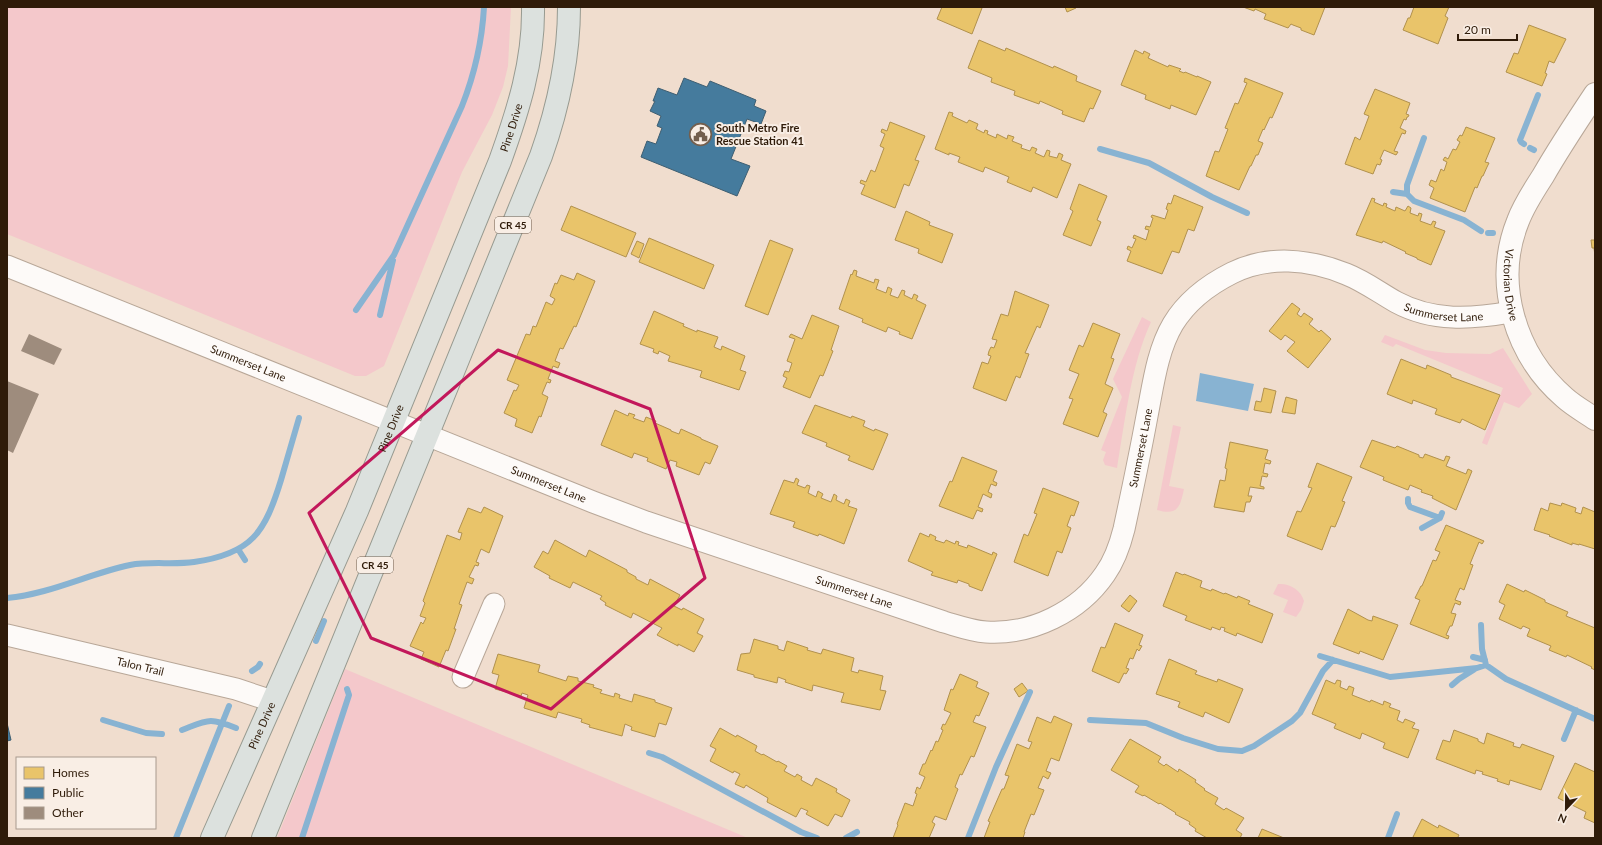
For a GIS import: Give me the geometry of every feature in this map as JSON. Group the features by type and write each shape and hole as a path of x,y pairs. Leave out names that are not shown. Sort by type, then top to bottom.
{"main road":[{"name":"Pine Drive","path":"212,838 357,511 495,173 513,125 528,70 532,35 533,7"},
{"name":"CR 45","path":"263,838 547,139 557,105 566,59 569,7"}],"street":[{"name":"Victorian Drive","path":"1595,94 1553,158 1527,202 1518,221 1510,249 1508,266 1511,312 1527,350 1543,374 1565,398 1595,418"},
{"name":"Summerset Lane","path":"7,266 628,515 944,622 976,630 997,632 1012,631 1042,623 1073,606 1100,581 1112,564 1118,552 1124,529 1162,349 1173,324 1184,309 1195,297 1208,287 1238,270 1261,262 1304,262 1336,270 1351,276 1397,303 1430,315 1446,318 1464,318 1511,312"},
{"path":"463,677 494,604"},
{"name":"Talon Trail","path":"7,635 236,689 272,702"}],"highlighted area":[{"path":"498,350 650,409 705,578 551,709 371,638 309,513"}],"shaded area":[{"path":"7,7 511,7 508,66 503,87 492,115 462,172 384,366 366,376 355,376 7,234"},
{"path":"1142,317 1151,322 1138,356 1126,412 1117,468 1105,465 1103,460 1106,452 1101,450 1122,397 1113,379"},
{"path":"1385,335 1425,350 1446,353 1490,354 1503,348 1532,394 1519,408 1504,402 1487,445 1482,443 1503,388 1396,344 1393,347 1381,342"},
{"path":"1173,425 1181,427 1169,486 1184,489 1181,501 1177,508 1174,511 1164,512 1157,510"},
{"path":"1278,584 1291,586 1303,597 1304,601 1301,610 1296,617 1283,612 1288,600 1273,594"},
{"path":"345,669 748,838 277,838"}],"water":[{"path":"1200,373 1254,384 1248,411 1196,401"}],"building: Homes":[{"path":"942,7 982,8 972,34 937,19"},
{"path":"1065,7 1076,7 1076,8 1067,12"},
{"path":"1243,7 1325,7 1314,35 1291,24 1288,28 1264,19 1266,14 1255,9 1254,11"},
{"path":"1414,7 1449,7 1445,16 1448,18 1438,44 1403,30"},
{"path":"1529,25 1566,39 1554,63 1549,61 1545,73 1547,74 1542,86 1506,72 1514,53 1518,54"},
{"path":"979,40 1005,51 1006,48 1053,68 1054,66 1077,76 1076,81 1101,91 1093,109 1090,108 1084,122 1062,114 1063,111 1040,101 1039,104 1014,95 1015,91 991,82 992,78 968,68"},
{"path":"1135,50 1143,54 1144,51 1150,54 1148,58 1168,67 1169,65 1181,69 1179,71 1211,82 1196,115 1171,105 1170,109 1145,99 1146,95 1121,85"},
{"path":"1245,78 1283,93 1272,118 1270,117 1264,130 1263,129 1258,141 1263,143 1239,190 1206,176 1215,151 1219,152 1228,129 1225,128 1235,103 1238,104 1247,83 1244,82"},
{"path":"1375,89 1410,103 1406,114 1409,115 1406,120 1404,119 1400,128 1406,131 1405,134 1402,133 1394,151 1398,152 1396,155 1384,150 1380,159 1382,160 1380,165 1377,164 1373,174 1345,164 1355,137 1360,140 1369,116 1364,114"},
{"path":"949,112 953,113 952,116 967,123 969,120 978,124 976,129 984,133 985,130 988,131 987,134 996,138 997,134 1007,139 1008,135 1014,137 1012,141 1022,145 1021,148 1030,151 1032,147 1037,149 1035,153 1044,157 1047,150 1050,151 1049,156 1057,158 1059,153 1063,155 1061,160 1071,164 1057,198 1033,187 1031,192 1007,182 1009,177 985,167 983,172 958,162 960,157 949,153 949,155 935,149"},
{"path":"890,122 925,136 915,160 919,161 909,186 904,184 895,208 861,194 865,185 860,183 861,180 866,182 871,170 875,172 884,148 880,146 885,134 881,132 882,129 887,131"},
{"path":"1466,127 1495,138 1485,162 1489,163 1477,188 1475,187 1465,212 1430,198 1434,188 1429,185 1431,180 1436,182 1441,169 1444,171 1447,162 1443,160 1445,157 1448,159 1453,149 1456,150 1460,142 1457,140 1460,135 1462,136"},
{"path":"1079,184 1107,196 1097,220 1101,222 1091,246 1063,235 1073,211 1070,209"},
{"path":"1174,195 1203,207 1194,231 1188,229 1179,253 1172,251 1162,274 1127,261 1131,251 1127,249 1128,246 1132,248 1136,239 1133,238 1134,235 1146,240 1149,230 1145,229 1146,226 1150,227 1153,218 1151,217 1152,215 1165,219 1168,210 1166,209 1168,203 1171,204"},
{"path":"1372,198 1375,199 1374,202 1383,206 1384,203 1387,204 1386,207 1395,211 1396,207 1405,211 1408,206 1411,208 1410,213 1418,216 1419,213 1422,214 1420,221 1431,225 1433,221 1436,222 1434,227 1445,231 1431,265 1383,241 1382,243 1356,235"},
{"path":"571,206 636,233 626,257 561,230"},
{"path":"906,211 930,222 929,225 953,234 942,263 918,253 919,249 895,240"},
{"path":"649,238 714,265 704,289 639,262"},
{"path":"770,240 793,249 768,315 745,306"},
{"path":"1591,240 1595,240 1595,256 1594,248 1592,248"},
{"path":"637,241 644,244 639,258 631,254"},
{"path":"854,270 857,271 856,276 874,283 875,279 879,280 876,289 886,293 888,287 892,289 890,295 898,298 902,290 905,291 904,295 912,299 914,294 918,296 916,300 926,305 912,339 899,334 900,332 888,327 886,332 862,322 863,319 839,309 851,274 852,275"},
{"path":"577,273 595,281 576,327 574,326 563,349 560,348 555,361 560,363 558,368 553,366 548,379 551,380 550,383 547,382 542,394 548,397 541,417 539,416 532,433 515,426 517,419 504,413 514,390 516,391 519,385 507,380 526,334 530,335 533,326 536,327 546,302 552,305 555,299 550,296 555,283 557,284 561,275 574,280"},
{"path":"1015,291 1049,305 1040,328 1037,326 1025,353 1029,354 1020,378 1016,376 1006,401 973,388 982,362 988,364 991,356 988,355 989,351 991,347 994,348 997,340 992,339 1001,314 1008,316"},
{"path":"1292,303 1300,309 1297,314 1301,317 1304,313 1313,319 1309,324 1319,332 1321,330 1331,339 1308,368 1287,351 1295,342 1285,335 1281,340 1269,331"},
{"path":"654,311 684,324 683,326 697,332 697,330 718,337 714,347 721,350 722,346 745,356 740,370 746,372 739,390 700,377 702,371 668,361 670,356 659,351 658,354 653,352 654,349 640,344"},
{"path":"812,315 839,326 831,350 833,351 823,376 820,375 810,398 783,387 787,378 783,376 785,371 789,372 792,363 787,361 795,339 789,337 791,334 802,339"},
{"path":"1093,323 1120,334 1111,358 1114,359 1105,384 1113,388 1103,412 1107,414 1098,437 1063,424 1073,399 1069,398 1079,374 1069,370 1079,345 1083,347"},
{"path":"1401,359 1426,369 1427,365 1451,375 1451,377 1500,395 1485,430 1462,419 1460,423 1435,414 1437,409 1413,400 1412,404 1387,394"},
{"path":"1264,388 1276,391 1271,413 1254,410 1256,401 1261,402"},
{"path":"1286,397 1297,400 1295,414 1282,412"},
{"path":"815,405 851,418 852,416 865,421 863,426 874,431 875,429 888,434 873,470 848,460 850,456 826,446 827,443 802,433"},
{"path":"615,410 628,416 629,413 635,415 633,418 644,422 646,417 656,421 655,423 679,434 681,429 718,446 710,464 705,462 699,475 676,466 677,462 670,460 666,469 647,461 648,458 634,453 632,458 601,445"},
{"path":"1372,440 1395,448 1397,446 1423,458 1425,454 1444,461 1446,456 1450,457 1446,466 1466,474 1468,469 1472,471 1456,510 1432,498 1433,496 1421,492 1422,490 1410,485 1408,490 1383,480 1384,477 1360,467"},
{"path":"1230,442 1268,450 1265,459 1271,461 1270,464 1265,463 1263,473 1268,474 1267,477 1262,476 1260,486 1264,487 1264,489 1250,487 1248,496 1252,496 1250,502 1246,502 1244,512 1214,507 1220,480 1225,481 1227,469 1225,468"},
{"path":"962,457 997,471 993,481 997,483 996,486 991,484 988,492 992,494 991,498 983,494 978,507 983,509 982,512 977,510 973,519 939,506 950,481 952,482"},
{"path":"1317,463 1352,477 1342,501 1345,502 1340,515 1335,527 1331,526 1322,550 1287,536 1297,511 1301,512 1312,488 1308,487"},
{"path":"796,478 799,480 797,485 805,488 807,485 810,486 808,493 816,497 818,491 823,494 821,498 831,502 834,494 837,496 836,500 844,504 846,499 850,501 848,506 857,509 844,544 819,534 818,536 793,527 795,522 770,514 784,480 794,483"},
{"path":"1043,488 1079,502 1074,516 1071,515 1067,526 1071,528 1062,553 1057,551 1048,576 1014,562 1024,534 1028,536 1037,514 1034,513"},
{"path":"1550,503 1561,506 1562,503 1576,508 1575,512 1581,514 1583,507 1595,512 1595,549 1579,544 1572,543 1572,545 1549,536 1550,535 1534,530 1541,508 1548,511"},
{"path":"484,507 503,516 489,553 481,549 476,562 479,563 478,566 475,565 469,577 474,579 472,584 467,582 459,604 462,605 454,629 456,629 448,651 446,650 439,667 421,659 424,652 410,646 421,622 423,624 426,618 420,616 425,603 423,601 447,535 460,540 462,533 458,532 468,508 481,513"},
{"path":"1446,525 1484,541 1482,544 1479,542 1470,564 1473,565 1464,590 1460,588 1455,600 1461,602 1460,605 1455,603 1451,613 1456,614 1452,626 1450,626 1446,635 1449,636 1448,639 1410,624 1420,600 1415,598 1433,560 1436,561 1440,552 1435,550"},
{"path":"920,533 929,537 930,534 936,537 935,540 944,543 946,540 955,544 956,541 959,542 958,545 967,548 968,545 992,555 993,552 997,554 982,591 958,580 957,583 931,575 933,572 908,561"},
{"path":"555,540 586,557 589,550 627,570 627,572 636,577 636,579 648,585 650,579 680,595 674,606 682,610 683,608 704,619 697,633 703,636 694,652 678,644 678,646 657,635 662,628 633,613 631,618 605,605 606,603 600,599 602,596 573,582 570,588 549,578 550,576 534,567 543,551 548,554"},
{"path":"1176,572 1202,581 1200,587 1211,591 1212,589 1237,598 1238,596 1250,601 1248,604 1273,614 1262,643 1237,633 1236,636 1224,631 1225,628 1221,627 1220,630 1212,627 1211,630 1185,620 1187,616 1163,606"},
{"path":"1507,584 1524,592 1525,590 1545,600 1545,602 1568,612 1566,616 1595,628 1595,670 1591,668 1592,667 1567,655 1566,657 1549,650 1551,646 1527,636 1530,629 1523,626 1521,629 1499,619 1505,605 1499,602"},
{"path":"1130,595 1137,601 1129,612 1121,606"},
{"path":"1348,609 1368,620 1372,621 1373,616 1398,625 1383,660 1360,651 1359,654 1333,644"},
{"path":"1115,623 1143,635 1139,645 1142,646 1139,651 1137,649 1133,659 1130,658 1126,668 1129,669 1126,674 1124,673 1119,683 1092,671 1101,647 1105,648"},
{"path":"754,639 778,646 778,649 784,651 787,641 808,648 807,650 821,654 823,649 854,658 851,671 858,673 859,670 883,676 880,690 886,691 880,710 841,702 844,693 813,685 812,691 785,682 786,680 778,677 777,683 754,677 754,675 737,670 741,654 750,653"},
{"path":"498,654 540,665 538,672 566,681 568,676 578,678 578,681 594,685 593,687 602,690 600,693 614,697 615,693 620,695 619,698 632,702 634,694 655,700 655,702 672,708 666,725 659,723 655,737 631,730 632,727 625,724 622,736 589,727 590,725 581,722 582,719 558,712 556,718 524,708 528,695 522,693 521,696 495,689 499,675 492,673"},
{"path":"1169,659 1197,671 1195,674 1217,682 1218,679 1243,689 1229,723 1205,712 1203,717 1178,707 1180,702 1156,694"},
{"path":"960,674 978,682 976,687 989,693 979,716 976,715 973,722 986,727 974,757 971,756 962,775 960,774 955,787 958,789 946,820 935,816 932,822 935,824 929,838 893,838 905,803 913,806 917,794 915,793 917,787 920,789 925,777 919,774 936,741 938,742 943,730 941,729 943,724 945,725 951,713 944,710 951,689 953,690"},
{"path":"1326,680 1335,684 1337,680 1341,681 1340,687 1347,690 1349,686 1354,688 1352,695 1370,702 1371,700 1383,705 1384,701 1391,704 1389,707 1400,711 1397,720 1403,723 1405,719 1415,723 1412,728 1419,730 1408,758 1383,748 1385,743 1362,733 1360,739 1334,728 1336,724 1312,714"},
{"path":"1022,683 1028,691 1019,697 1014,689"},
{"path":"1054,716 1072,724 1059,761 1051,758 1046,771 1051,773 1048,779 1043,776 1038,788 1044,790 1034,815 1031,814 1023,838 984,838 990,822 988,821 1009,776 1005,775 1017,744 1029,749 1032,742 1028,741 1037,717 1051,723"},
{"path":"720,728 757,746 755,751 787,766 784,771 795,777 797,774 802,777 801,780 812,786 816,778 837,789 836,792 850,800 842,817 835,814 828,826 806,814 808,811 801,808 796,817 767,802 768,798 746,785 744,788 735,784 740,774 734,771 733,773 710,761 716,749 710,746"},
{"path":"1454,730 1478,739 1478,741 1484,744 1487,733 1514,743 1513,746 1520,748 1522,744 1554,756 1541,790 1510,780 1509,785 1497,781 1498,779 1482,774 1483,772 1476,770 1475,774 1436,759 1443,740 1450,742"},
{"path":"1130,739 1161,757 1158,762 1164,766 1166,764 1178,772 1179,769 1196,780 1195,782 1205,789 1204,790 1218,798 1215,804 1224,810 1226,808 1244,818 1236,830 1242,834 1240,838 1207,838 1195,831 1196,829 1189,824 1190,822 1175,814 1176,813 1160,803 1159,804 1144,795 1143,796 1135,792 1139,786 1111,770"},
{"path":"1575,763 1595,772 1595,823 1584,818 1586,812 1558,798"},
{"path":"1422,819 1438,828 1439,825 1459,835 1459,838 1413,837"},
{"path":"1262,829 1284,838 1258,838"}],"building: Public":[{"name":"South Metro Fire Rescue Station 41","path":"684,78 707,87 710,81 756,100 754,106 766,111 761,124 747,119 731,159 750,166 737,196 641,157 647,141 656,144 662,128 657,126 661,116 650,111 655,101 653,101 658,88 677,95"},
{"path":"7,723 11,740 7,741"}],"building: Other":[{"path":"29,334 62,349 54,365 21,351"},
{"path":"7,381 39,394 13,453 7,450"}],"waterway":[{"path":"356,310 394,255 462,106 471,82 477,58 482,33 484,7"},
{"path":"1524,144 1520,140 1538,95"},
{"path":"1424,138 1407,185 1407,194 1414,201 1464,220 1481,231"},
{"path":"1530,148 1534,150"},
{"path":"1100,149 1149,163 1212,197 1247,213"},
{"path":"1393,192 1407,194"},
{"path":"1488,233 1493,233"},
{"path":"380,315 393,260"},
{"path":"7,598 23,596 54,588 99,573 130,565 146,563 194,562 230,553 243,546 253,538 262,527 269,514 281,480 299,418"},
{"path":"1408,499 1410,507 1440,518"},
{"path":"1422,528 1440,518 1442,513"},
{"path":"238,549 245,560"},
{"path":"316,641 324,621"},
{"path":"1481,625 1482,649 1486,665 1506,679 1595,719"},
{"path":"1320,656 1390,677 1477,668 1486,665"},
{"path":"1473,657 1485,660"},
{"path":"1090,720 1146,723 1183,738 1218,749 1242,751 1254,746 1292,721 1300,713 1323,671 1333,660"},
{"path":"252,671 260,664"},
{"path":"1452,685 1475,669"},
{"path":"302,838 349,695 347,689"},
{"path":"968,838 996,767 1030,692"},
{"path":"176,838 229,706"},
{"path":"1564,739 1576,710"},
{"path":"103,720 146,733 162,734"},
{"path":"182,730 209,721 220,722 236,728"},
{"path":"649,753 662,757 801,832 817,838"},
{"path":"1388,838 1397,814"},
{"path":"846,838 857,832"}],"place":[{"name":"South Metro Fire Rescue Station 41","path":"700,134"}]}
